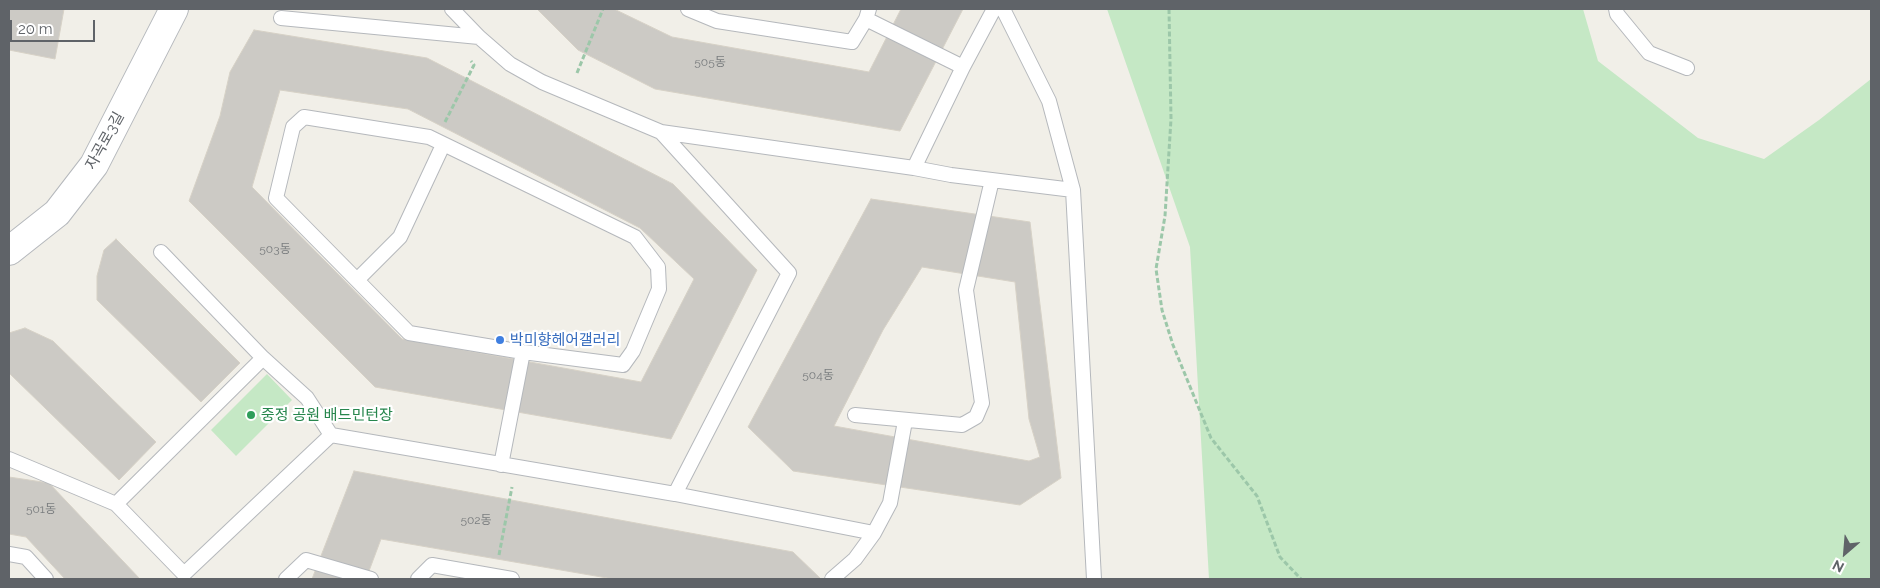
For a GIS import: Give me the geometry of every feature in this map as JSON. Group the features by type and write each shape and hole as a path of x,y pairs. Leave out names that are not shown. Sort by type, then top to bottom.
{"street":[{"name":"자곡로3길","path":"9,251 57,213 94,165 174,9"}],"lane":[{"path":"452,9 479,37 510,64 542,82 661,132 951,175 1073,190"},
{"path":"688,9 717,21 852,42 867,14 963,67"},
{"path":"914,168 963,67 994,9"},
{"path":"1003,9 1049,101 1073,190 1094,579"},
{"path":"1616,9 1617,14 1649,53 1687,68"},
{"path":"281,18 479,37"},
{"path":"304,117 429,137 444,145 635,238 658,267 659,289 633,351 623,365 523,352 409,333 276,198 293,127 304,117"},
{"path":"661,132 788,272 675,494"},
{"path":"357,280 400,237 444,145"},
{"path":"855,415 962,425 976,417 982,403 966,290 992,180"},
{"path":"161,252 263,358 307,398 331,435 675,494 874,533"},
{"path":"501,464 523,352"},
{"path":"116,504 263,358"},
{"path":"832,579 855,559 874,533 890,503 905,421"},
{"path":"9,459 116,504 184,574 331,435"},
{"path":"9,554 26,557 46,579"},
{"path":"286,579 306,560 372,579"},
{"path":"418,579 432,565 512,579"}],"path":[{"path":"585,53 602,9"},
{"path":"1169,9 1171,119 1164,216 1156,269 1162,310 1173,345 1211,438 1258,496 1280,556 1301,579"},
{"path":"442,127 466,78"},
{"path":"498,560 510,500"}],"green space":[{"path":"1107,9 1583,9 1598,61 1698,138 1764,159 1819,120 1871,79 1871,579 1209,579 1190,247"},
{"name":"중정 공원 배드민턴장","path":"267,374 292,400 236,456 211,430"}],"building":[{"path":"9,9 64,9 55,59 9,50"},
{"path":"537,9 614,9 672,37 869,72 901,9 963,9 900,131 655,89 578,50"},
{"path":"254,30 427,58 673,184 757,270 671,439 375,387 189,201 220,116 230,72","holes":["280,90 408,109 640,228 694,279 641,382 402,339 252,187"]},
{"path":"871,199 1030,222 1061,478 1020,505 793,471 748,427","holes":["922,267 1015,282 1029,419 1040,457 1029,461 834,426 883,330"]},
{"path":"116,239 240,363 201,402 97,300 97,276 104,250"},
{"path":"25,328 53,341 156,442 119,480 9,373 9,333"},
{"path":"354,471 793,552 821,579 613,579 381,539 366,579 312,579"},
{"path":"9,477 49,483 140,579 65,579 26,537 9,534"}],"place":[{"name":"박미향헤어갤러리","path":"500,340"},
{"name":"중정 공원 배드민턴장","path":"251,415"}]}
